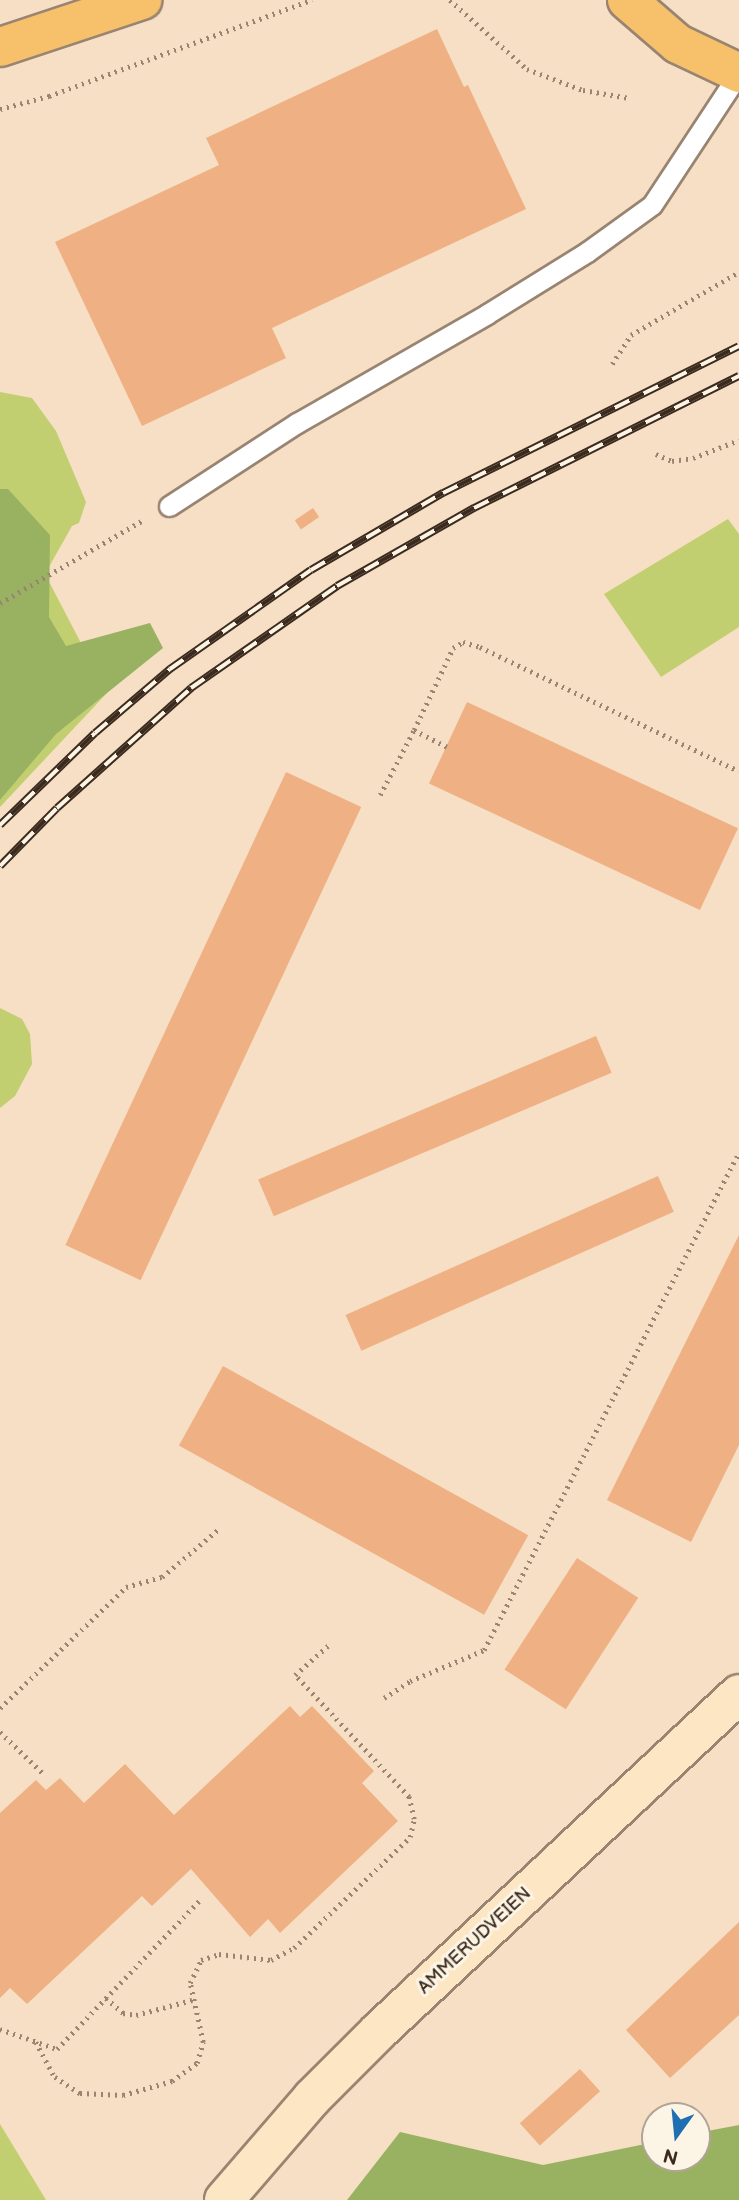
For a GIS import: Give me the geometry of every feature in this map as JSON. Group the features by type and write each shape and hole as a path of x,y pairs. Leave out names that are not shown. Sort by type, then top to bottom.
{"highway":[{"path":"0,47 142,0"},
{"path":"627,0 678,44 739,73"}],"street":[{"name":"AMMERUDVEIEN","path":"224,2200 295,2116 379,2031 739,1694"}],"lane":[{"path":"169,506 297,423 576,259 652,205 739,73"}],"path":[{"path":"0,109 61,92 312,0"},
{"path":"450,0 527,69 583,90 629,98"},
{"path":"612,364 631,335 739,272"},
{"path":"656,454 673,461 693,458 739,440"},
{"path":"0,603 45,574 169,506"},
{"path":"380,795 453,648 463,642 480,647 739,771"},
{"path":"414,730 447,747"},
{"path":"384,1698 410,1681 484,1650 739,1152"},
{"path":"0,1708 126,1587 162,1577 220,1528"},
{"path":"36,2042 55,2077 80,2094 123,2095 172,2081 197,2063 203,2042 190,1983 201,1960 219,1954 271,1959 294,1948 410,1838 414,1819 410,1797 295,1675 331,1643"},
{"path":"0,1732 44,1774"},
{"path":"0,2029 57,2049 199,1901"},
{"path":"105,1998 122,2013 136,2015 192,2000"}],"green space":[{"path":"0,392 32,398 56,431 86,502 79,523 72,526 45,574 107,693 0,807"},
{"path":"0,489 8,489 50,535 49,617 66,646 150,623 163,648 56,734 0,800"},
{"path":"728,519 739,534 739,627 661,677 604,594"},
{"path":"0,1008 22,1019 30,1034 32,1064 15,1096 0,1108"},
{"path":"0,2124 46,2200 0,2200"},
{"path":"739,2125 739,2200 347,2200 400,2132 543,2165 641,2145 641,2172 711,2172 711,2130"}],"building":[{"path":"437,29 464,87 468,85 526,209 272,328 286,358 142,426 55,242 219,165 206,138"},
{"path":"313,508 319,517 301,529 295,520"},
{"path":"467,702 738,828 700,910 429,784"},
{"path":"286,772 361,807 141,1280 65,1245"},
{"path":"596,1036 612,1073 274,1216 258,1179"},
{"path":"658,1176 674,1212 361,1351 346,1315"},
{"path":"739,1235 739,1445 691,1542 607,1500"},
{"path":"223,1366 528,1535 484,1615 179,1446"},
{"path":"577,1558 638,1598 566,1709 505,1670"},
{"path":"290,1706 300,1717 312,1706 374,1771 362,1783 398,1821 280,1933 268,1919 250,1937 191,1869 152,1906 142,1896 27,2004 10,1988 0,1998 0,1813 36,1780 46,1790 60,1778 84,1803 125,1764 174,1815"},
{"path":"739,1922 739,2015 670,2078 626,2030"},
{"path":"580,2069 600,2091 540,2145 520,2123"}],"railway":[{"path":"0,825 95,733 170,669 311,570 443,493 739,346"},
{"path":"0,866 57,808 191,688 337,586 474,508 739,376"}]}
